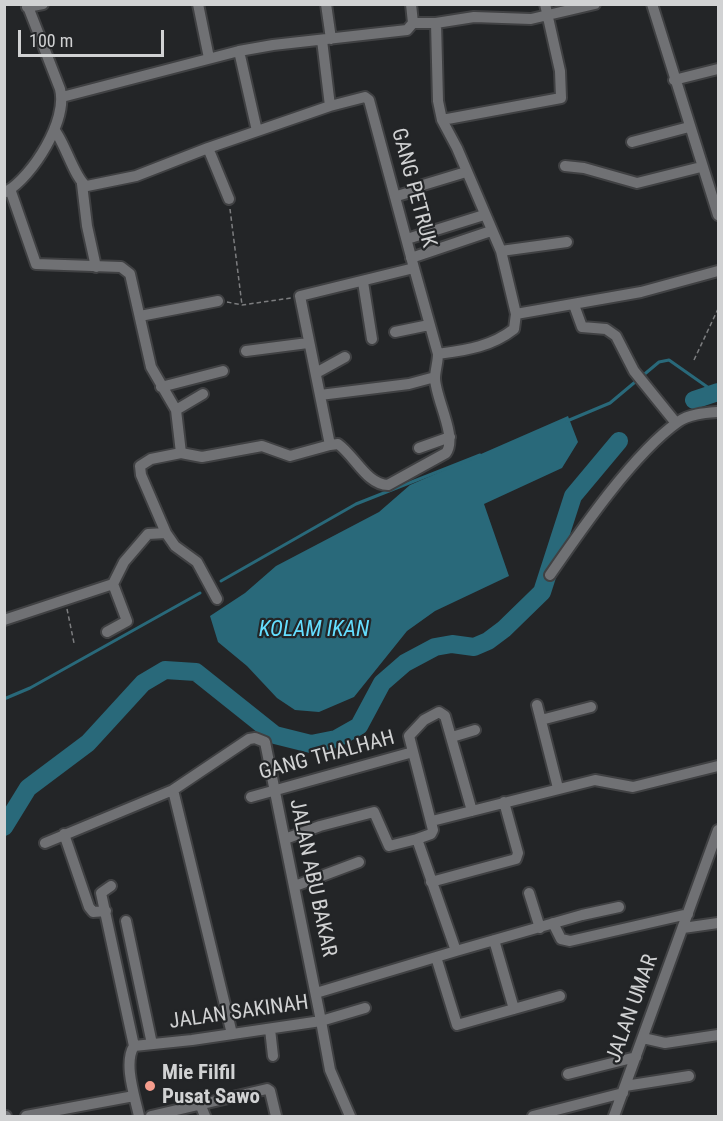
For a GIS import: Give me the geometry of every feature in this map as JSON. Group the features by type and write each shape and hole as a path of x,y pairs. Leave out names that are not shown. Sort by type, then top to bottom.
{"street":[{"path":"43,4 27,6 62,97 55,131 29,170 7,191 36,264 127,270 140,315 151,367 176,410 181,453"},
{"path":"198,4 209,58"},
{"path":"326,4 330,106"},
{"path":"62,97 239,51 407,30 413,23 411,4"},
{"path":"413,23 435,23 474,17 531,19 546,10 595,4"},
{"path":"651,4 718,215"},
{"path":"442,120 561,98 560,71 546,10"},
{"path":"435,23 438,101 442,120 501,251 516,314 514,329 502,338 480,347 438,354"},
{"path":"239,51 257,131"},
{"path":"674,80 718,69"},
{"name":"GANG PETRUK","path":"82,184 93,186 116,182 330,106 367,98 396,196 412,263 363,282 300,296"},
{"path":"632,142 689,128"},
{"path":"55,131 66,147 82,184 87,226 96,267"},
{"path":"208,148 229,200"},
{"path":"565,166 584,168 636,183 701,167"},
{"path":"396,196 466,172"},
{"path":"407,239 484,215"},
{"path":"217,599 197,562 175,546 166,533 141,475 140,466 151,459 181,453 202,458 262,446 290,456 338,444 373,481 379,485 388,485 446,453 450,437 435,377 438,354 412,263 491,231"},
{"path":"501,251 567,242"},
{"path":"516,314 641,292 718,271"},
{"path":"363,282 372,339"},
{"path":"300,296 330,445"},
{"path":"140,315 218,301"},
{"path":"574,305 582,327 606,329 616,336 634,371 676,423"},
{"path":"395,332 429,325"},
{"path":"246,351 308,343"},
{"path":"316,373 345,357"},
{"path":"161,387 223,371"},
{"path":"321,395 409,384 435,377"},
{"path":"176,410 203,394"},
{"path":"550,575 603,502 633,466 676,423 697,414 718,412"},
{"path":"419,448 450,437"},
{"path":"4,620 113,584 140,541 148,534 166,533"},
{"path":"107,632 127,621 113,584"},
{"path":"537,705 558,788"},
{"path":"541,720 591,706"},
{"path":"285,839 320,826 374,812 389,846 431,834 432,821 409,734 424,720 439,712 445,716 452,737 472,811"},
{"path":"452,737 476,730"},
{"name":"JALAN ABU BAKAR","path":"173,790 249,739 255,738 265,742 321,1021"},
{"name":"GANG THALHAH","path":"251,797 413,752"},
{"path":"432,821 595,780 633,787 718,766"},
{"path":"45,843 173,790 232,1034"},
{"path":"431,882 516,859 518,853 504,802"},
{"name":"JALAN UMAR","path":"615,1116 718,830"},
{"path":"64,834 89,906 93,912 106,911"},
{"path":"417,839 456,951"},
{"path":"295,886 359,862"},
{"path":"111,886 101,893 134,1046 130,1052 134,1096 139,1116"},
{"path":"529,893 540,928"},
{"path":"316,993 553,923 619,907"},
{"name":"JALAN UMAR","path":"553,923 561,939 570,941 688,914"},
{"path":"126,921 152,1044"},
{"path":"683,928 718,923"},
{"path":"494,940 514,1009"},
{"path":"436,957 457,1025 560,996"},
{"path":"321,1021 365,1008"},
{"name":"JALAN SAKINAH","path":"134,1046 321,1021 330,1070 350,1116"},
{"path":"270,1029 273,1056"},
{"path":"643,1038 673,1043 718,1035"},
{"path":"568,1074 636,1057"},
{"path":"532,1116 624,1090 689,1076"},
{"path":"151,1116 269,1089 276,1116"},
{"path":"26,1116 134,1096"},
{"path":"200,1104 205,1116"}],"path":[{"path":"229,200 242,305"},
{"path":"218,301 242,305 300,296"},
{"path":"694,360 718,309"},
{"path":"63,600 74,643"}],"water":[{"name":"KOLAM IKAN","path":"568,416 578,442 562,468 484,504 509,576 435,611 407,631 354,697 319,712 295,710 277,698 247,666 218,642 210,616 245,593 276,566 379,512 410,485"}],"waterway":[{"path":"567,421 610,403 659,362 669,360 716,393"},
{"path":"694,400 718,392"},
{"path":"4,827 28,788 88,743 143,683 165,670 196,672 275,735 311,744 336,739 359,726 382,683 405,663 435,647 452,644 474,647 488,641 504,629 542,592 573,496 619,441"},
{"path":"221,581 356,504 480,455"},
{"path":"4,699 30,688 200,593"}],"place":[{"name":"Mie Filfil Pusat Sawo","path":"150,1086"}]}
